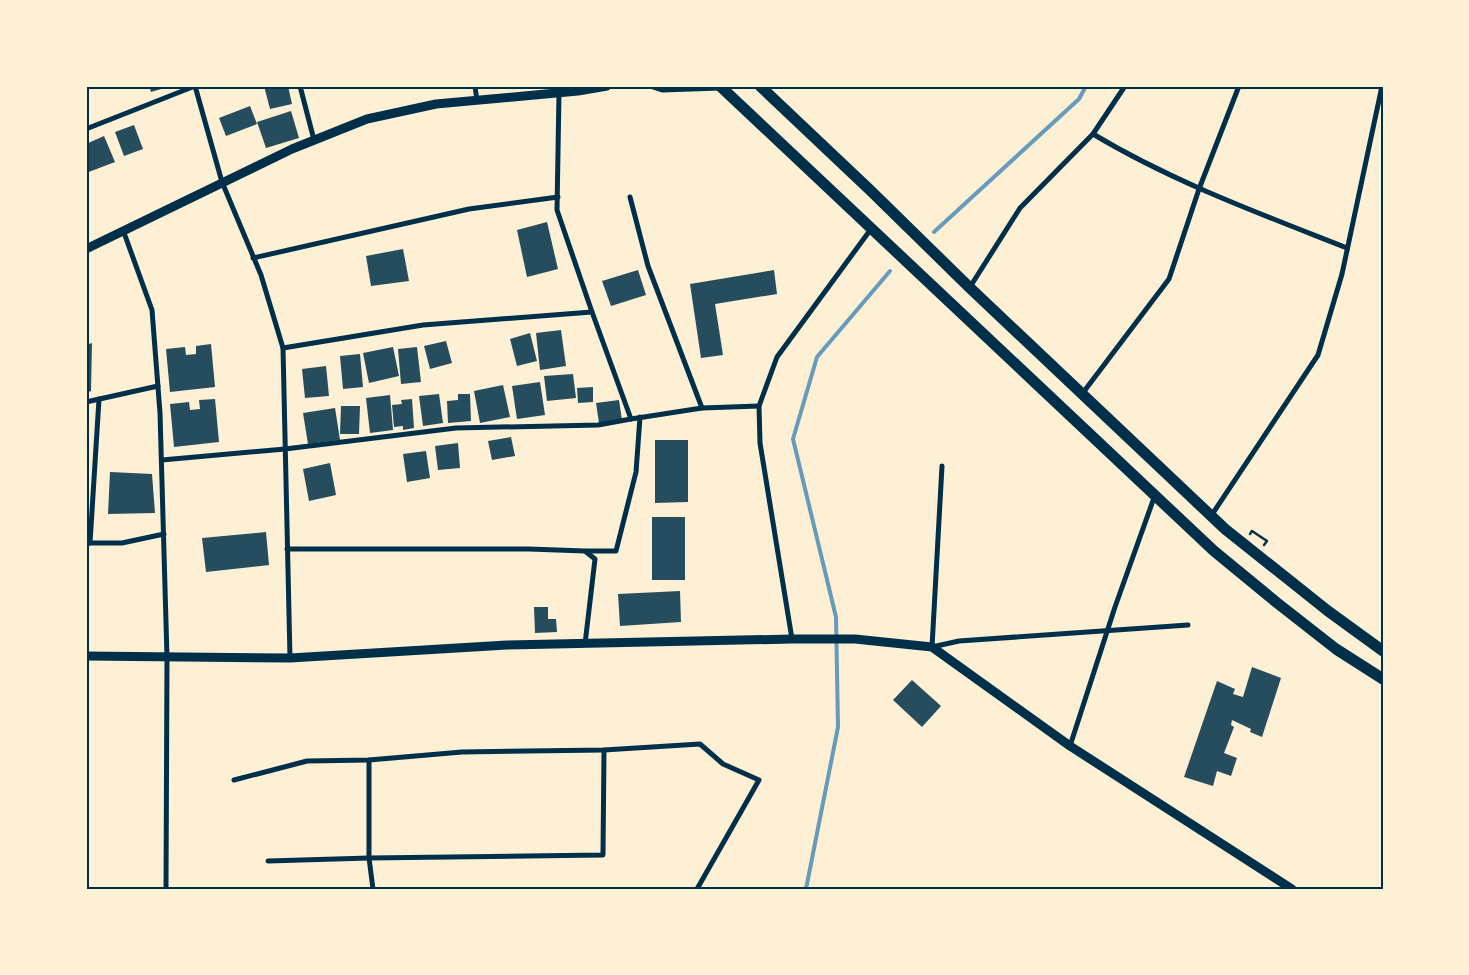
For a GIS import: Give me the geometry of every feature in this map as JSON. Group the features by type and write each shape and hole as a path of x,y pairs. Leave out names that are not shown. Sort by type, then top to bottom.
{"main road":[{"path":"760,86 1225,529 1328,611 1383,651"},
{"path":"721,87 1214,551 1336,649 1383,679"}],"street":[{"path":"86,129 195,86 222,182 260,276 283,348 290,658"},
{"path":"300,86 314,140"},
{"path":"475,86 477,100"},
{"path":"86,249 292,149 367,119 436,104 559,93 607,86"},
{"path":"650,86 662,90 721,87"},
{"path":"969,287 1020,208 1093,134 1125,86"},
{"path":"1082,394 1169,279 1199,189 1239,86"},
{"path":"1211,516 1318,355 1342,274 1382,86"},
{"path":"559,93 557,210 631,419"},
{"path":"1093,134 1122,151 1199,189 1348,248"},
{"path":"253,258 469,209 558,197"},
{"path":"630,197 648,266 702,408"},
{"path":"123,230 152,310 158,386 162,460 167,656 166,889"},
{"path":"792,639 760,443 759,406 776,357 871,230"},
{"path":"283,348 422,326 592,312"},
{"path":"86,402 158,386"},
{"path":"99,399 88,542 122,543 164,534"},
{"path":"162,460 285,449 456,428 598,425 702,408 759,406"},
{"path":"288,549 616,551 636,472 640,417"},
{"path":"932,647 942,466"},
{"path":"1070,746 1155,495"},
{"path":"585,644 595,559 586,551"},
{"path":"86,656 290,658 507,646 806,638 855,639 932,647 959,642 1188,625"},
{"path":"932,647 1070,746 1292,889"},
{"path":"234,780 307,761 369,760 462,752 604,750 700,744 722,764 759,780 697,889"},
{"path":"268,861 603,855 604,750"},
{"path":"369,760 369,858 373,889"}],"path":[{"path":"1252,532 1268,542"}],"building":[{"path":"149,86 168,86 168,87 151,92"},
{"path":"264,86 288,86 292,104 270,109"},
{"path":"250,106 257,124 226,136 219,118"},
{"path":"291,111 299,138 266,148 257,122"},
{"path":"134,125 143,149 124,156 115,132"},
{"path":"104,136 115,162 86,173 86,144"},
{"path":"547,222 558,269 527,277 517,230"},
{"path":"403,249 409,281 371,286 366,256"},
{"path":"638,270 646,295 611,306 602,281"},
{"path":"774,270 777,294 715,304 723,355 701,358 690,284"},
{"path":"561,330 566,366 540,370 536,333"},
{"path":"530,333 537,361 517,366 510,339"},
{"path":"446,341 452,363 430,369 424,346"},
{"path":"92,343 91,391 86,393 86,345"},
{"path":"211,344 215,387 170,392 166,349 185,347 186,355 196,354 196,346"},
{"path":"393,347 399,376 369,383 363,353"},
{"path":"417,347 421,382 401,384 398,349"},
{"path":"360,354 363,387 343,389 340,356"},
{"path":"326,366 329,396 305,398 302,369"},
{"path":"573,374 576,398 547,401 544,376"},
{"path":"540,382 545,415 517,419 512,386"},
{"path":"503,385 510,417 480,423 474,391"},
{"path":"593,387 593,402 578,403 577,388"},
{"path":"439,394 443,423 423,426 419,396"},
{"path":"458,394 470,394 471,421 448,423 447,401 458,400"},
{"path":"390,395 393,430 370,433 366,398"},
{"path":"215,399 219,442 174,447 170,404 189,402 190,410 200,409 199,400"},
{"path":"412,399 414,428 403,430 403,426 394,427 392,405 402,404 401,400"},
{"path":"619,400 622,420 599,423 596,403"},
{"path":"341,406 360,406 359,434 340,434"},
{"path":"335,408 340,440 308,444 303,413"},
{"path":"511,437 515,456 492,460 488,441"},
{"path":"655,440 688,440 688,502 655,503"},
{"path":"458,443 460,468 438,470 435,446"},
{"path":"426,451 430,478 407,482 403,454"},
{"path":"330,463 336,495 309,501 303,469"},
{"path":"110,472 152,474 155,513 108,514"},
{"path":"652,517 685,517 685,580 652,580"},
{"path":"266,532 269,565 206,572 202,538"},
{"path":"680,591 681,622 620,626 618,594"},
{"path":"534,607 548,607 548,619 556,619 557,632 535,633"},
{"path":"1252,667 1281,678 1262,737 1250,732 1251,729 1232,720 1231,725 1234,727 1224,753 1237,758 1231,776 1217,771 1213,786 1184,777 1217,681 1235,689 1233,694 1243,697"},
{"path":"912,680 941,706 922,727 893,700"}],"waterway":[{"path":"934,232 1079,99 1086,86"},
{"path":"806,889 838,727 836,617 793,439 817,357 890,271"}]}
